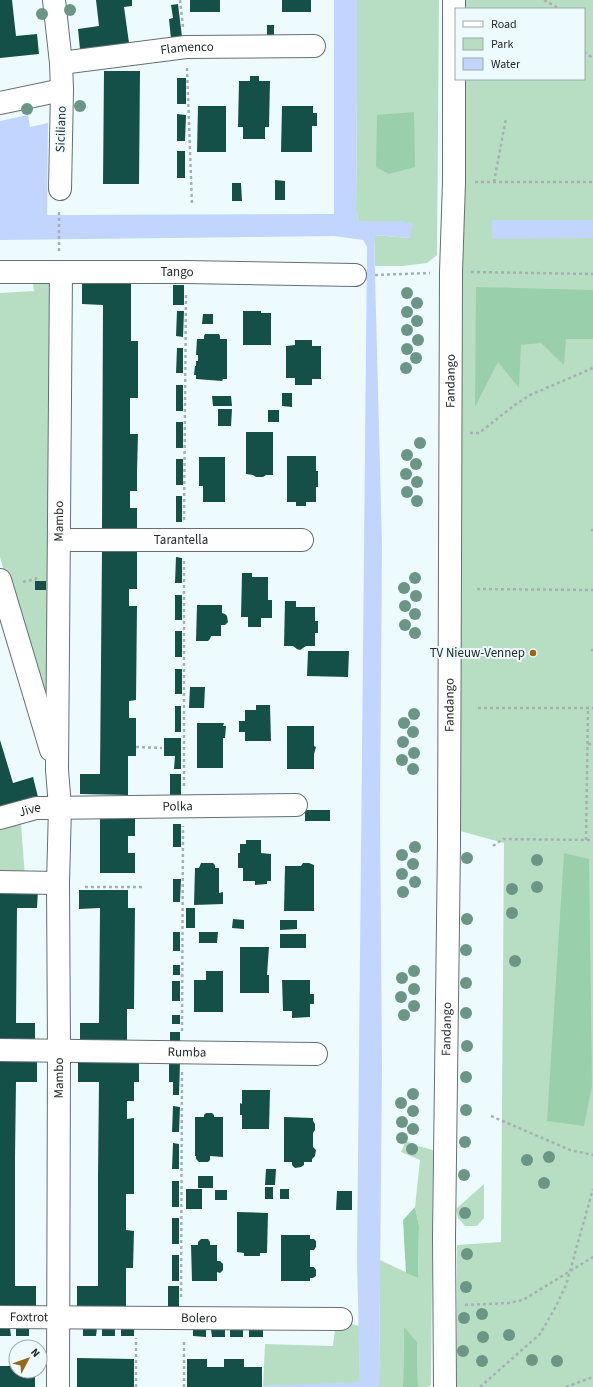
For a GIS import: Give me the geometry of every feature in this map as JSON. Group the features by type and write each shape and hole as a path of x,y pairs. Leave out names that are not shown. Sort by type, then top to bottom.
{"street":[{"name":"Siciliano","path":"54,0 61,63 62,90 60,190"},
{"name":"Fandango","path":"445,1387 444,1236 449,844 450,434 451,272 454,182 454,0"},
{"name":"Flamenco","path":"61,63 186,47 314,46"},
{"path":"0,103 62,90"},
{"name":"Tango","path":"0,272 60,261 355,275"},
{"name":"Mambo","path":"58,1387 58,883 60,807 57,770 60,540 60,261"},
{"name":"Tarantella","path":"60,540 302,540"},
{"name":"Mambo","path":"1,584 57,770"},
{"name":"Polka","path":"60,807 296,805"},
{"name":"Jive","path":"0,818 36,808 60,807"},
{"path":"0,882 58,883"},
{"name":"Rumba","path":"0,1050 316,1054"},
{"name":"Foxtrot","path":"0,1317 58,1317"},
{"name":"Bolero","path":"58,1317 341,1319"}],"path":[{"path":"180,0 186,47 192,205"},
{"path":"544,0 557,8"},
{"path":"494,182 506,118"},
{"path":"454,182 593,182"},
{"path":"60,190 60,261"},
{"path":"355,275 406,275 451,272 593,274"},
{"path":"450,434 479,433 530,395 593,368"},
{"path":"1,584 36,579 36,571"},
{"path":"477,589 593,590"},
{"path":"478,708 593,708"},
{"path":"586,840 588,708"},
{"path":"588,744 593,744"},
{"path":"136,747 162,748"},
{"path":"493,846 503,839 593,840"},
{"path":"85,887 144,887"},
{"path":"491,1116 570,1150 593,1155"},
{"path":"480,1387 540,1334 555,1308 566,1285 593,1189"},
{"path":"444,1306 509,1303 523,1300 593,1257"},
{"path":"136,1331 136,1387"},
{"path":"184,1339 184,1387"},
{"path":"566,1387 593,1377"}],"green space":[{"path":"357,0 439,0 437,255 427,263 403,266 375,266 374,235 410,238 403,221 359,221 356,212"},
{"path":"464,0 593,0 593,1387 457,1387 457,1245 501,1242 504,843 460,831 463,80 585,80 585,8 464,8"},
{"path":"414,112 415,167 389,174 376,167 377,115"},
{"path":"50,283 50,721 44,715 0,557 0,293 34,291 33,284"},
{"path":"476,287 593,290 593,339 566,339 564,365 541,343 521,345 519,388 498,362 475,407"},
{"path":"21,824 25,877 0,876 0,830"},
{"path":"564,853 589,859 592,1086 584,1126 547,1121"},
{"path":"406,1141 433,1150 431,1385 428,1387 418,1387 417,1342 404,1328 403,1387 379,1387 380,1260 418,1278 419,1226 415,1207 420,1160 401,1152"},
{"path":"484,1184 484,1218 477,1226 465,1226 458,1218 456,1209"},
{"path":"415,1207 419,1226 418,1278 406,1273 403,1220"},
{"path":"345,1310 351,1311 352,1324 359,1326 360,1383 263,1386 265,1344 333,1346 335,1328"},
{"path":"404,1327 417,1342 418,1387 403,1387"}],"water":[{"path":"334,0 357,0 356,212 359,221 403,221 413,224 410,238 374,235 382,546 380,807 382,1069 379,1387 263,1387 360,1382 357,1260 367,247 363,240 334,236 0,240 0,121 28,115 30,127 48,123 47,215 334,214"},
{"path":"492,220 593,220 593,238 492,239"}],"building":[{"path":"0,0 12,0 16,36 37,34 39,54 0,58"},
{"path":"96,0 132,0 132,6 124,7 129,43 80,49 78,29 99,26"},
{"path":"190,0 220,0 220,12 190,12"},
{"path":"282,0 311,0 311,12 282,12"},
{"path":"178,4 182,37 171,39 169,19 173,18 171,5"},
{"path":"267,25 274,25 274,36 267,36"},
{"path":"104,71 140,71 139,184 103,184"},
{"path":"250,76 259,76 259,81 270,81 269,127 265,127 265,139 243,139 243,127 238,127 239,81 250,81"},
{"path":"177,78 186,78 186,104 177,104"},
{"path":"198,106 226,106 226,152 197,152"},
{"path":"282,106 313,106 313,113 317,113 317,126 312,126 312,152 281,152"},
{"path":"177,114 186,115 185,141 177,141"},
{"path":"177,151 185,151 185,178 177,178"},
{"path":"275,180 285,181 285,200 275,200"},
{"path":"232,183 241,183 242,201 232,201"},
{"path":"82,284 131,284 131,341 138,341 138,398 130,398 130,434 138,434 137,491 130,491 130,508 137,508 137,528 102,528 103,305 82,304"},
{"path":"173,285 184,285 184,305 173,305"},
{"path":"177,311 184,311 183,337 176,336"},
{"path":"243,311 261,311 261,313 271,313 271,345 243,345"},
{"path":"203,314 213,314 213,324 202,324"},
{"path":"205,334 219,334 220,339 227,339 227,379 223,379 222,381 196,379 196,375 194,375 196,361 198,361 198,355 196,355 197,339 204,339"},
{"path":"295,340 312,340 312,346 321,346 321,379 312,379 312,385 295,385 295,378 286,378 286,346 295,345"},
{"path":"177,348 183,348 183,373 176,373"},
{"path":"176,385 183,385 183,411 176,411"},
{"path":"282,393 292,393 292,407 282,406"},
{"path":"212,396 231,396 232,406 213,406"},
{"path":"218,409 232,409 231,426 218,426"},
{"path":"268,410 279,410 279,422 268,422"},
{"path":"176,422 183,422 183,448 176,448"},
{"path":"246,432 273,432 273,475 256,477 246,474"},
{"path":"287,456 316,456 318,487 316,487 316,502 306,502 306,506 296,506 296,502 287,502"},
{"path":"199,457 225,457 225,502 203,502 203,486 199,486"},
{"path":"176,459 183,459 183,485 176,485"},
{"path":"176,496 182,496 182,522 176,522"},
{"path":"102,551 137,551 137,589 129,589 129,606 137,606 136,700 129,701 129,718 136,718 136,756 128,756 128,795 80,794 80,774 100,774"},
{"path":"176,557 182,558 182,583 175,583"},
{"path":"242,573 252,573 252,577 268,577 268,600 272,600 272,618 261,618 261,627 248,627 248,617 241,617"},
{"path":"35,581 46,581 46,590 35,590"},
{"path":"175,595 182,595 182,620 175,620"},
{"path":"285,601 296,601 296,607 315,607 315,621 318,621 318,633 315,633 315,646 306,646 300,650 293,646 284,646"},
{"path":"197,605 222,605 222,613 227,616 228,622 225,625 221,625 221,636 211,636 208,641 196,641"},
{"path":"175,631 182,631 182,657 175,657"},
{"path":"308,651 349,651 348,677 307,676"},
{"path":"175,669 182,669 182,694 175,694"},
{"path":"190,687 205,687 204,708 189,708"},
{"path":"256,705 270,705 271,741 245,741 245,732 239,732 239,721 245,721 245,710 256,710"},
{"path":"175,706 181,706 181,732 175,732"},
{"path":"197,723 224,723 223,726 226,726 225,738 223,738 223,768 197,768"},
{"path":"287,726 314,726 314,746 316,747 314,754 314,769 287,769"},
{"path":"164,738 181,738 181,769 174,769 175,756 164,756"},
{"path":"0,740 13,783 33,777 38,797 0,807"},
{"path":"170,774 181,774 181,795 170,795"},
{"path":"305,810 330,810 330,821 305,821"},
{"path":"135,816 135,836 128,836 128,853 135,853 135,873 100,873 100,817"},
{"path":"173,824 181,824 181,847 173,847"},
{"path":"246,840 261,840 261,853 271,854 271,881 267,881 267,884 255,885 255,881 243,881 243,868 238,868 238,853 240,853 240,844 246,844"},
{"path":"201,863 213,863 215,868 219,868 219,893 223,892 223,904 194,905 195,868 199,868"},
{"path":"303,863 314,865 314,911 284,911 285,866 301,866"},
{"path":"173,879 181,879 180,902 173,902"},
{"path":"0,890 38,890 37,908 17,908 16,1023 35,1023 35,1041 0,1041"},
{"path":"79,890 128,890 128,908 135,908 134,1009 127,1009 127,1042 80,1041 80,1023 99,1023 100,908 79,909"},
{"path":"186,908 195,908 195,928 186,928"},
{"path":"233,919 244,920 244,929 232,928"},
{"path":"280,920 297,920 297,929 280,930"},
{"path":"173,932 180,932 180,951 173,951"},
{"path":"199,932 218,932 217,943 199,943"},
{"path":"280,934 306,934 306,948 280,948"},
{"path":"240,947 269,947 267,975 269,975 269,993 240,993"},
{"path":"173,965 180,965 180,975 173,975"},
{"path":"206,971 223,971 223,1012 194,1012 194,980 206,980"},
{"path":"282,980 310,980 310,994 314,994 314,1004 310,1004 310,1017 292,1018 292,1011 283,1011"},
{"path":"172,981 180,981 180,1001 172,1001"},
{"path":"172,1015 180,1015 180,1024 172,1024"},
{"path":"170,1032 180,1032 180,1042 170,1042"},
{"path":"0,1061 37,1061 37,1082 16,1082 15,1156 15,1286 36,1286 36,1306 0,1306"},
{"path":"78,1062 139,1062 139,1082 134,1082 134,1101 127,1101 127,1119 134,1118 134,1194 126,1194 126,1230 134,1231 133,1268 126,1268 126,1306 77,1306 77,1286 98,1286 99,1082 78,1082"},
{"path":"169,1062 180,1063 179,1095 173,1095 173,1082 169,1082"},
{"path":"242,1090 270,1090 269,1129 242,1129 240,1103 242,1104"},
{"path":"173,1106 180,1107 179,1132 172,1132"},
{"path":"206,1113 212,1113 214,1117 223,1117 223,1157 210,1156 210,1160 208,1162 199,1162 195,1156 195,1117 204,1117"},
{"path":"284,1117 313,1118 315,1130 313,1133 313,1147 316,1150 312,1162 304,1162 304,1165 301,1167 295,1168 292,1165 292,1162 284,1162"},
{"path":"173,1143 179,1144 179,1169 172,1169"},
{"path":"266,1169 276,1169 275,1185 265,1185"},
{"path":"198,1176 213,1176 213,1188 198,1188"},
{"path":"172,1181 179,1181 179,1207 172,1207"},
{"path":"265,1187 273,1187 273,1199 265,1199"},
{"path":"186,1189 202,1189 202,1209 186,1209"},
{"path":"280,1189 289,1189 289,1199 280,1199"},
{"path":"215,1190 227,1190 227,1200 215,1200"},
{"path":"337,1191 352,1191 352,1210 336,1210"},
{"path":"237,1212 268,1213 267,1253 260,1253 260,1256 244,1256 244,1253 237,1252"},
{"path":"172,1218 179,1218 179,1244 172,1244"},
{"path":"281,1235 310,1235 310,1239 314,1239 316,1241 316,1247 314,1250 310,1250 310,1267 314,1267 316,1270 316,1276 310,1278 310,1281 281,1281"},
{"path":"201,1239 208,1239 210,1245 217,1245 217,1261 220,1261 223,1264 223,1270 220,1273 217,1272 217,1281 192,1281 191,1245 198,1245 198,1242"},
{"path":"172,1255 179,1255 179,1281 172,1281"},
{"path":"168,1286 179,1286 179,1307 168,1307"},
{"path":"0,1327 10,1328 11,1336 0,1336"},
{"path":"16,1328 29,1328 29,1336 16,1336"},
{"path":"83,1328 97,1328 96,1336 83,1336"},
{"path":"102,1328 115,1328 115,1336 102,1336"},
{"path":"121,1328 134,1328 134,1336 121,1336"},
{"path":"193,1328 206,1329 206,1337 193,1336"},
{"path":"211,1329 225,1329 225,1337 212,1337"},
{"path":"230,1329 243,1329 243,1337 230,1337"},
{"path":"249,1329 263,1329 263,1337 249,1337"},
{"path":"77,1358 134,1359 134,1387 77,1387"},
{"path":"187,1359 207,1359 207,1367 224,1367 224,1359 244,1359 244,1367 262,1367 262,1387 187,1387"},
{"path":"0,1366 8,1366 8,1379 35,1379 35,1387 0,1387"}],"place":[{"name":"TV Nieuw-Vennep","path":"533,653"}]}
